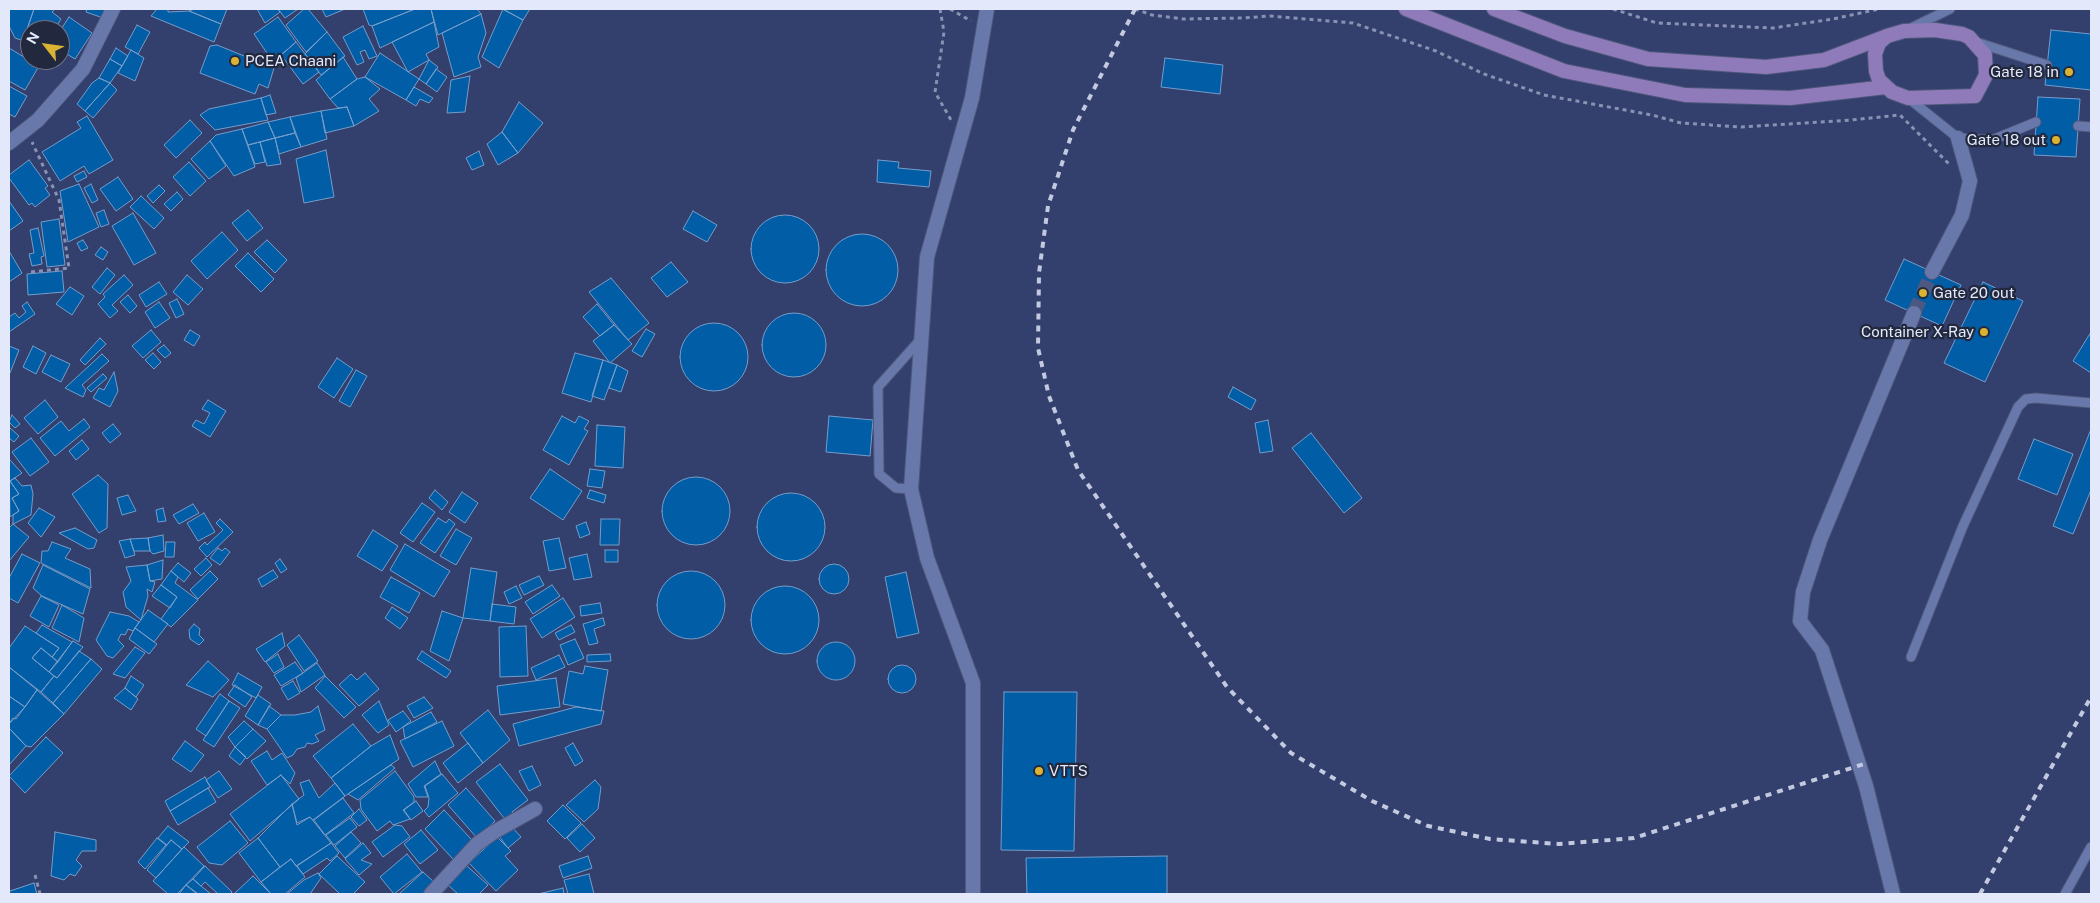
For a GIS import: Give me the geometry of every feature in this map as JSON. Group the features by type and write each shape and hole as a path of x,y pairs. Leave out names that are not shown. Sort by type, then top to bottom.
{"main road":[{"path":"1406,9 1564,71 1685,95 1790,98 1886,87"},
{"path":"1494,9 1565,36 1648,59 1766,67 1824,60 1887,36 1904,31 1935,30 1962,34 1976,42 1985,54 1986,75 1975,96 1908,98 1886,87 1879,80 1875,63 1879,43 1887,36"}],"street":[{"path":"9,143 38,120 83,69 113,9"},
{"path":"973,894 973,683 927,558 911,489 927,257 972,98 986,9"},
{"path":"1932,272 1962,215 1970,181 1958,138"},
{"path":"1893,894 1866,786 1822,650 1800,622 1803,592 1820,540 1914,313"},
{"path":"431,894 476,844 535,809"}],"lane":[{"path":"1904,31 1950,9"},
{"path":"1976,42 2047,65"},
{"path":"1908,98 1958,138 1992,140 2036,122"},
{"path":"2078,126 2091,127"},
{"path":"911,489 896,488 879,474 878,387 920,340"},
{"path":"1911,657 1963,526 2018,407 2026,399 2036,398 2091,403"},
{"path":"2065,894 2091,848"}],"path":[{"path":"940,9 944,32 935,92 955,127"},
{"path":"950,9 969,19 982,38"},
{"path":"1613,9 1657,23 1773,28 1833,19 1879,9"},
{"path":"20,133 35,143 59,200 69,268 31,272"},
{"path":"35,875 40,894"}],"building":[{"path":"9,9 34,9 30,20 20,20 20,40 15,38 9,26"},
{"path":"34,9 55,9 52,12 61,19 60,20 30,20"},
{"path":"87,9 110,9 106,19 86,12"},
{"path":"157,9 168,9 168,12 189,11 221,24 214,42 151,16"},
{"path":"194,9 227,9 221,24 189,11"},
{"path":"257,9 278,9 280,12 265,23"},
{"path":"278,9 298,9 285,18"},
{"path":"304,9 308,9 327,32 306,52 286,25"},
{"path":"322,9 345,9 326,17"},
{"path":"363,9 415,9 372,26 369,25"},
{"path":"415,9 431,9 434,22 380,48 372,26"},
{"path":"431,9 477,9 481,14 438,35"},
{"path":"502,9 530,9 523,20"},
{"path":"503,9 523,20 499,68 482,57"},
{"path":"481,14 486,33 478,57 481,67 454,77 442,33"},
{"path":"69,17 92,33 75,59 70,56 70,20 67,20"},
{"path":"278,17 296,42 273,62 254,34"},
{"path":"434,22 439,47 426,54 429,60 408,72 392,42"},
{"path":"137,25 150,32 138,54 125,47"},
{"path":"363,26 377,56 369,59 365,50 360,52 364,62 357,65 343,37"},
{"name":"Gate 18 in","path":"2051,30 2091,34 2091,90 2045,85"},
{"path":"327,32 345,56 321,75 305,54"},
{"path":"296,42 319,72 303,84 281,55"},
{"path":"217,45 274,68 268,88 259,84 255,94 200,73 210,46"},
{"path":"9,48 20,55 20,70 37,70 25,90 9,81"},
{"path":"116,48 128,56 122,66 110,59"},
{"path":"131,50 144,58 135,81 118,73"},
{"path":"380,53 419,79 406,100 365,77"},
{"path":"343,57 357,79 330,99 316,80"},
{"path":"1165,58 1223,65 1220,94 1161,87"},
{"path":"110,59 122,66 110,83 99,78"},
{"path":"429,60 438,67 426,84 419,79"},
{"path":"436,69 447,77 437,92 426,84"},
{"path":"470,76 465,112 447,113 451,80"},
{"path":"365,77 380,89 369,99 379,111 354,126 347,107 338,108 330,99 357,79"},
{"path":"99,78 110,83 85,111 77,104 92,83"},
{"path":"110,83 117,90 93,118 85,111"},
{"path":"9,86 27,96 15,117 9,114"},
{"path":"414,87 433,98 429,103 420,99 416,106 406,100"},
{"path":"270,95 276,113 266,115 261,98"},
{"name":"Gate 18 out","path":"2038,97 2080,99 2076,157 2034,155"},
{"path":"261,98 268,120 215,130 200,115 209,109"},
{"path":"519,102 543,123 518,153 502,132"},
{"path":"347,107 354,126 325,133 321,111"},
{"path":"321,111 327,139 301,147 290,117"},
{"path":"87,116 113,160 89,174 84,166 60,181 42,152 81,128 77,122"},
{"path":"290,117 295,133 275,138 268,122"},
{"path":"190,120 202,133 176,158 164,145"},
{"path":"268,122 275,138 248,145 242,129"},
{"path":"242,129 255,167 234,176 210,141 216,135"},
{"path":"502,132 518,153 498,165 487,144"},
{"path":"295,133 301,147 279,154 275,138"},
{"path":"275,138 281,164 267,166 260,142"},
{"path":"210,141 226,166 209,179 191,159"},
{"path":"260,142 265,162 255,164 248,145"},
{"path":"326,150 334,197 304,203 296,159"},
{"path":"479,151 484,165 472,170 466,158"},
{"path":"29,160 48,186 45,188 50,195 35,207 32,203 29,205 9,178 9,175"},
{"path":"878,160 899,162 898,168 931,171 929,187 877,182"},
{"path":"189,162 206,181 190,196 173,177"},
{"path":"84,171 87,177 77,182 74,176"},
{"path":"118,177 133,199 116,211 100,189"},
{"path":"79,184 99,227 68,242 60,191"},
{"path":"91,184 98,200 92,203 84,188"},
{"path":"159,185 165,191 153,203 147,196"},
{"path":"177,192 183,199 171,211 164,204"},
{"path":"141,196 164,218 154,229 130,207"},
{"path":"9,201 23,221 9,231"},
{"path":"104,210 109,224 101,227 96,213"},
{"path":"248,210 263,228 247,241 232,223"},
{"path":"693,211 717,225 707,242 683,229"},
{"path":"133,213 156,253 134,265 112,226"},
{"path":"778,215 792,215 804,220 814,230 819,242 819,256 814,268 804,278 792,283 778,283 766,278 756,268 751,256 751,242 756,230 766,220"},
{"path":"59,219 65,265 47,267 41,222"},
{"path":"38,228 44,256 41,257 42,264 32,266 29,254 34,253 30,230"},
{"path":"222,232 238,250 207,279 191,261"},
{"path":"862,234 882,240 892,250 898,270 892,290 882,300 862,306 842,300 832,290 826,270 832,250 842,240"},
{"path":"83,240 88,248 81,251 77,243"},
{"path":"267,240 287,260 275,273 254,252"},
{"path":"101,247 108,252 103,260 95,255"},
{"path":"9,251 22,273 9,282"},
{"path":"248,253 274,279 261,292 235,266"},
{"name":"Gate 20 out","path":"1904,259 1961,285 1942,326 1885,300"},
{"path":"671,262 688,282 667,297 651,278"},
{"path":"107,268 115,275 100,294 92,287"},
{"path":"62,271 64,292 28,295 27,274"},
{"path":"124,275 133,285 112,305 118,311 110,318 98,304 105,297 103,294"},
{"path":"187,275 203,289 188,305 173,292"},
{"path":"611,278 649,323 628,340 589,292"},
{"path":"159,282 167,294 146,307 139,295"},
{"name":"Container X-Ray","path":"1983,282 2023,301 1985,382 1944,363"},
{"path":"70,287 84,296 72,315 56,304"},
{"path":"128,295 137,306 130,313 120,302"},
{"path":"177,299 184,314 176,318 169,303"},
{"path":"27,302 35,314 9,332 9,317 15,313 19,318 26,312 22,306"},
{"path":"159,302 170,318 155,328 145,312"},
{"path":"597,304 614,325 600,336 583,317"},
{"path":"794,313 806,316 817,322 823,333 826,345 823,357 817,368 806,374 794,377 782,374 771,368 765,357 762,345 765,333 771,322 782,316"},
{"path":"714,323 727,326 738,333 745,344 748,357 745,370 738,381 727,388 714,391 701,388 690,381 683,370 680,357 683,344 690,333 701,326"},
{"path":"614,325 632,344 610,363 593,341"},
{"path":"646,329 655,334 642,357 632,351"},
{"path":"151,330 161,342 143,358 132,346"},
{"path":"190,330 200,336 194,346 184,340"},
{"path":"2091,332 2091,373 2073,361"},
{"path":"100,338 106,344 85,365 80,360"},
{"path":"164,345 171,353 165,358 157,350"},
{"path":"9,346 19,350 10,373 9,373"},
{"path":"33,346 46,353 36,374 23,367"},
{"path":"153,353 161,362 154,369 145,360"},
{"path":"575,353 603,360 591,402 562,393"},
{"path":"102,354 109,361 82,385 86,390 83,397 65,388"},
{"path":"51,355 70,364 61,382 42,372"},
{"path":"337,358 353,369 334,398 318,387"},
{"path":"603,360 617,365 604,400 592,396"},
{"path":"617,365 628,371 621,392 609,388"},
{"path":"356,370 367,376 350,407 339,401"},
{"path":"114,372 118,391 110,407 93,398 99,388 104,390"},
{"path":"103,374 107,378 91,392 87,388"},
{"path":"1233,387 1256,400 1251,410 1228,397"},
{"path":"45,400 58,417 38,434 24,418"},
{"path":"208,400 226,411 210,437 192,426 196,420 204,424 210,413 202,409"},
{"path":"12,415 20,424 15,428 9,422"},
{"path":"562,416 575,423 579,416 589,421 584,429 588,431 569,465 543,450"},
{"path":"829,416 873,420 870,456 826,452"},
{"path":"84,419 90,427 55,456 40,438 61,421 69,431"},
{"path":"1268,420 1273,451 1260,453 1255,423"},
{"path":"113,424 121,434 110,443 102,433"},
{"path":"597,425 625,427 623,468 595,466"},
{"path":"9,427 19,436 14,442 9,438"},
{"path":"2091,429 2091,490 2073,534 2053,526"},
{"path":"1311,433 1362,498 1344,513 1292,448"},
{"path":"31,438 49,462 30,476 12,452"},
{"path":"2034,439 2073,454 2057,495 2018,479"},
{"path":"82,440 89,449 76,460 69,451"},
{"path":"9,459 22,473 10,481 19,494 12,498 19,511 10,517"},
{"path":"550,469 582,491 563,520 530,498"},
{"path":"590,469 605,471 602,488 587,486"},
{"path":"98,475 108,484 107,528 99,533 72,494"},
{"path":"696,477 709,479 720,487 728,498 730,511 728,524 720,535 709,543 696,545 683,543 672,535 664,524 662,511 664,498 672,487 683,479"},
{"path":"15,478 22,486 31,485 33,494 31,515 13,524 13,515 19,511 12,498 19,494 10,481"},
{"path":"435,490 448,502 442,510 429,498"},
{"path":"590,490 606,495 604,503 587,498"},
{"path":"462,492 478,503 465,523 449,512"},
{"path":"791,493 804,496 815,503 822,514 825,527 822,540 815,551 804,558 791,561 778,558 767,551 760,540 757,527 760,514 767,503 778,496"},
{"path":"128,495 136,511 122,515 117,498"},
{"path":"422,503 435,512 413,542 400,533"},
{"path":"193,504 199,513 179,524 173,515"},
{"path":"39,508 55,517 41,537 28,523"},
{"path":"163,508 166,521 158,522 156,510"},
{"path":"204,513 215,532 198,541 187,523"},
{"path":"438,518 446,523 449,519 455,524 435,553 420,543"},
{"path":"220,519 233,532 207,557 199,548 205,542 207,545 223,530 216,523"},
{"path":"601,519 620,519 619,545 600,545"},
{"path":"586,522 590,534 580,538 576,526"},
{"path":"13,524 29,537 9,561 9,528"},
{"path":"75,528 97,540 94,548 88,549 59,533"},
{"path":"456,529 472,538 456,565 440,556"},
{"path":"373,530 398,546 382,571 357,556"},
{"path":"163,535 164,551 153,554 150,551 148,538"},
{"path":"148,538 150,551 134,551 130,539"},
{"path":"559,538 566,568 549,571 543,541"},
{"path":"130,539 135,555 125,558 119,541"},
{"path":"52,542 71,549 65,558 90,569 91,588 41,563 42,551 48,551"},
{"path":"166,542 175,542 174,557 165,557"},
{"path":"405,544 450,571 434,597 390,570"},
{"path":"218,548 222,551 225,548 230,552 220,565 210,558"},
{"path":"605,550 618,550 618,562 605,562"},
{"path":"22,554 40,563 18,603 9,598 9,578"},
{"path":"587,554 592,577 574,580 569,558"},
{"path":"206,558 212,565 201,576 194,569"},
{"path":"280,559 287,569 281,573 275,563"},
{"path":"163,560 162,579 150,581 147,565"},
{"path":"178,563 191,573 184,582 171,571"},
{"path":"834,564 845,568 849,579 845,590 834,594 823,590 819,579 823,568"},
{"path":"43,565 90,589 83,614 42,596 33,588"},
{"path":"147,565 150,581 155,582 152,592 147,589 148,596 141,620 126,607 123,592 131,581 126,567"},
{"path":"471,568 497,572 490,621 463,618"},
{"path":"273,570 278,577 262,587 258,579"},
{"path":"171,571 178,577 175,583 198,600 171,627 161,619 177,597 161,585"},
{"path":"210,571 218,579 198,599 190,590"},
{"path":"691,571 704,573 715,581 723,592 725,605 723,618 715,629 704,637 691,639 678,637 667,629 659,618 657,605 659,592 667,581 678,573"},
{"path":"906,572 919,633 897,638 885,577"},
{"path":"539,576 544,585 524,595 519,585"},
{"path":"391,577 420,593 409,613 380,597"},
{"path":"161,585 177,597 170,608 152,596"},
{"path":"552,585 560,596 533,614 525,602"},
{"path":"516,586 522,598 509,604 504,592"},
{"path":"785,586 798,589 809,596 816,607 819,620 816,633 809,644 798,651 785,654 772,651 761,644 754,633 751,620 754,607 761,596 772,589"},
{"path":"41,596 59,605 49,627 30,616"},
{"path":"563,598 575,617 542,638 530,619"},
{"path":"600,603 602,613 581,616 580,606"},
{"path":"492,604 516,607 514,624 490,621"},
{"path":"62,605 84,618 79,642 52,628"},
{"path":"392,607 408,618 400,629 385,618"},
{"path":"148,610 168,624 154,642 135,628"},
{"path":"442,611 463,618 449,661 430,651"},
{"path":"110,612 129,616 139,622 133,631 128,629 125,635 121,634 118,640 124,646 113,658 107,656 96,640"},
{"path":"603,618 605,625 594,629 598,643 589,645 583,624"},
{"path":"194,624 200,629 199,635 204,640 199,645 190,639 189,630"},
{"path":"42,625 72,642 58,662 52,657 59,648 36,633"},
{"path":"571,625 575,632 559,640 555,633"},
{"path":"25,626 59,648 52,657 41,648 32,658 54,676 41,692 9,667 9,648"},
{"path":"526,626 528,676 500,677 499,627"},
{"path":"135,628 157,644 149,654 129,639"},
{"path":"282,633 285,646 265,662 256,649"},
{"path":"299,635 318,661 304,671 287,645"},
{"path":"575,639 584,658 568,665 560,645"},
{"path":"73,641 83,647 57,678 49,672"},
{"path":"836,642 843,643 849,648 854,654 854,668 849,674 843,679 836,680 829,679 823,674 818,668 817,661 818,654 823,648 829,643"},
{"path":"135,647 145,653 125,678 113,674"},
{"path":"41,648 58,662 49,672 32,658"},
{"path":"79,651 91,659 53,703 41,692 54,676 57,678"},
{"path":"422,651 451,671 446,678 417,659"},
{"path":"278,654 284,667 274,673 266,662"},
{"path":"610,654 611,661 587,662 587,655"},
{"path":"559,655 565,667 536,680 531,668"},
{"path":"91,659 102,669 64,714 53,703"},
{"path":"208,661 229,680 213,697 186,685"},
{"path":"295,662 303,673 281,686 274,675"},
{"path":"317,663 325,675 301,692 296,678"},
{"path":"902,665 912,669 916,679 912,689 902,693 892,689 888,679 892,669"},
{"path":"585,666 608,670 601,711 563,704 569,671 583,674"},
{"path":"9,667 37,690 25,707 9,696"},
{"path":"238,673 262,687 256,698 232,685"},
{"path":"365,673 379,689 359,706 339,685 351,674 357,680"},
{"path":"131,676 144,685 136,697 125,688"},
{"path":"325,676 356,707 344,718 315,688"},
{"path":"556,678 560,707 500,715 497,686"},
{"path":"293,681 300,693 288,700 281,688"},
{"path":"235,685 252,697 245,707 228,695"},
{"path":"125,688 138,699 131,710 114,698"},
{"path":"37,690 64,714 31,747 26,746 9,728 9,724 13,718 16,719"},
{"name":"VTTS","path":"1004,692 1077,692 1074,851 1001,850"},
{"path":"220,694 229,701 206,736 196,729"},
{"path":"258,695 271,704 258,725 245,716"},
{"path":"9,696 25,707 9,724"},
{"path":"424,697 433,708 414,718 407,706"},
{"path":"229,701 240,708 214,747 203,740"},
{"path":"379,701 389,725 378,733 362,715"},
{"path":"269,706 281,715 267,729 258,725"},
{"path":"318,706 325,730 315,735 319,741 312,744 307,743 305,747 297,749 293,755 287,758 267,729 281,715 311,712"},
{"path":"576,707 604,711 601,724 519,746 513,724"},
{"path":"488,710 510,740 483,763 460,733"},
{"path":"403,711 411,721 396,732 388,720"},
{"path":"431,712 437,722 405,739 403,727"},
{"path":"244,721 253,729 235,747 228,737"},
{"path":"442,721 454,746 413,767 400,741"},
{"path":"353,724 371,746 331,778 313,756"},
{"path":"9,728 26,746 9,765"},
{"path":"253,729 266,741 247,759 235,747"},
{"path":"390,735 399,759 345,796 331,778 371,746"},
{"path":"46,737 63,753 25,793 9,776"},
{"path":"185,741 204,755 191,772 172,759"},
{"path":"468,743 483,763 458,783 443,763"},
{"path":"573,743 583,761 575,766 565,748"},
{"path":"235,747 246,757 240,765 229,756"},
{"path":"267,751 272,760 282,753 295,773 290,784 281,775 267,785 251,761"},
{"path":"435,761 441,774 424,786 428,797 416,797 408,784"},
{"path":"500,764 528,800 512,812 515,816 507,822 476,782"},
{"path":"391,765 395,768 358,800 348,794"},
{"path":"532,766 541,785 529,791 519,771"},
{"path":"219,771 232,789 218,798 206,780"},
{"path":"395,771 414,797 414,802 403,810 410,819 393,825 390,821 377,831 361,809 360,800"},
{"path":"442,774 458,793 429,817 424,811 428,807 429,798 425,786"},
{"path":"281,775 299,799 250,841 230,814"},
{"path":"205,777 210,787 170,811 165,801"},
{"path":"309,780 319,798 335,783 345,796 313,820 310,817 297,823 292,804 304,795 300,783"},
{"path":"595,780 601,787 598,809 584,822 566,805"},
{"path":"208,788 216,802 178,825 170,811"},
{"path":"466,788 495,821 477,838 448,805"},
{"path":"343,798 354,813 325,835 314,820"},
{"path":"416,801 423,811 411,820 404,810"},
{"path":"292,804 297,825 310,817 331,843 296,866 291,859 280,867 258,838"},
{"path":"563,805 581,823 565,839 547,821"},
{"path":"359,809 367,820 359,826 351,817"},
{"path":"444,810 472,840 453,859 425,829"},
{"path":"350,818 357,827 334,845 326,835"},
{"path":"230,821 248,843 222,865 209,863 197,847"},
{"path":"582,824 595,838 580,852 567,838"},
{"path":"395,825 402,826 410,837 383,857 372,842"},
{"path":"168,826 189,842 182,849 171,840 167,845 158,838"},
{"path":"511,826 521,837 508,848 499,836"},
{"path":"421,830 438,850 420,864 404,844"},
{"path":"55,832 96,840 96,851 82,851 76,860 82,866 75,876 70,874 64,880 51,876"},
{"path":"351,832 361,843 345,858 335,846"},
{"path":"497,837 511,851 505,856 518,870 496,891 469,863"},
{"path":"157,838 166,845 145,869 138,862"},
{"path":"258,838 280,867 261,882 239,853"},
{"path":"171,840 182,849 156,878 147,870"},
{"path":"331,843 339,853 330,861 327,858 303,874 297,866"},
{"path":"363,843 371,853 361,860 372,864 359,875 345,859"},
{"path":"184,847 204,866 177,894 168,894 153,881"},
{"path":"407,854 422,872 394,894 380,877"},
{"path":"337,856 365,882 353,894 340,894 319,874"},
{"path":"588,856 592,868 563,878 559,866"},
{"path":"1167,856 1167,894 1027,894 1026,858"},
{"path":"291,859 305,877 285,894 271,894 261,882"},
{"path":"466,865 488,885 479,894 458,894 448,885"},
{"path":"205,866 232,892 230,894 218,894 205,882 201,886 193,879"},
{"path":"423,872 434,882 426,894 399,894"},
{"path":"318,873 321,878 310,894 287,894 304,880"},
{"path":"589,874 594,894 568,894 564,880"},
{"path":"253,876 271,894 235,893"},
{"path":"193,879 211,894 197,894 186,885"},
{"path":"34,883 37,894 9,894 9,887 10,891"},
{"path":"186,885 197,893 197,894 179,894"},
{"path":"563,888 564,894 538,894"}],"tunnel":[{"path":"1914,313 1932,272"}],"railway":[{"path":"1135,9 1073,130 1048,206 1039,273 1038,348 1049,396 1078,470 1227,687 1291,753 1372,801 1428,826 1490,839 1559,844 1634,838 1867,763"},
{"path":"1980,894 2091,697"}],"place":[{"name":"PCEA Chaani","path":"235,61"},
{"name":"Gate 18 in","path":"2069,72"},
{"name":"Gate 18 out","path":"2056,140"},
{"name":"Gate 20 out","path":"1923,293"},
{"name":"Container X-Ray","path":"1984,332"},
{"name":"VTTS","path":"1039,771"}]}
